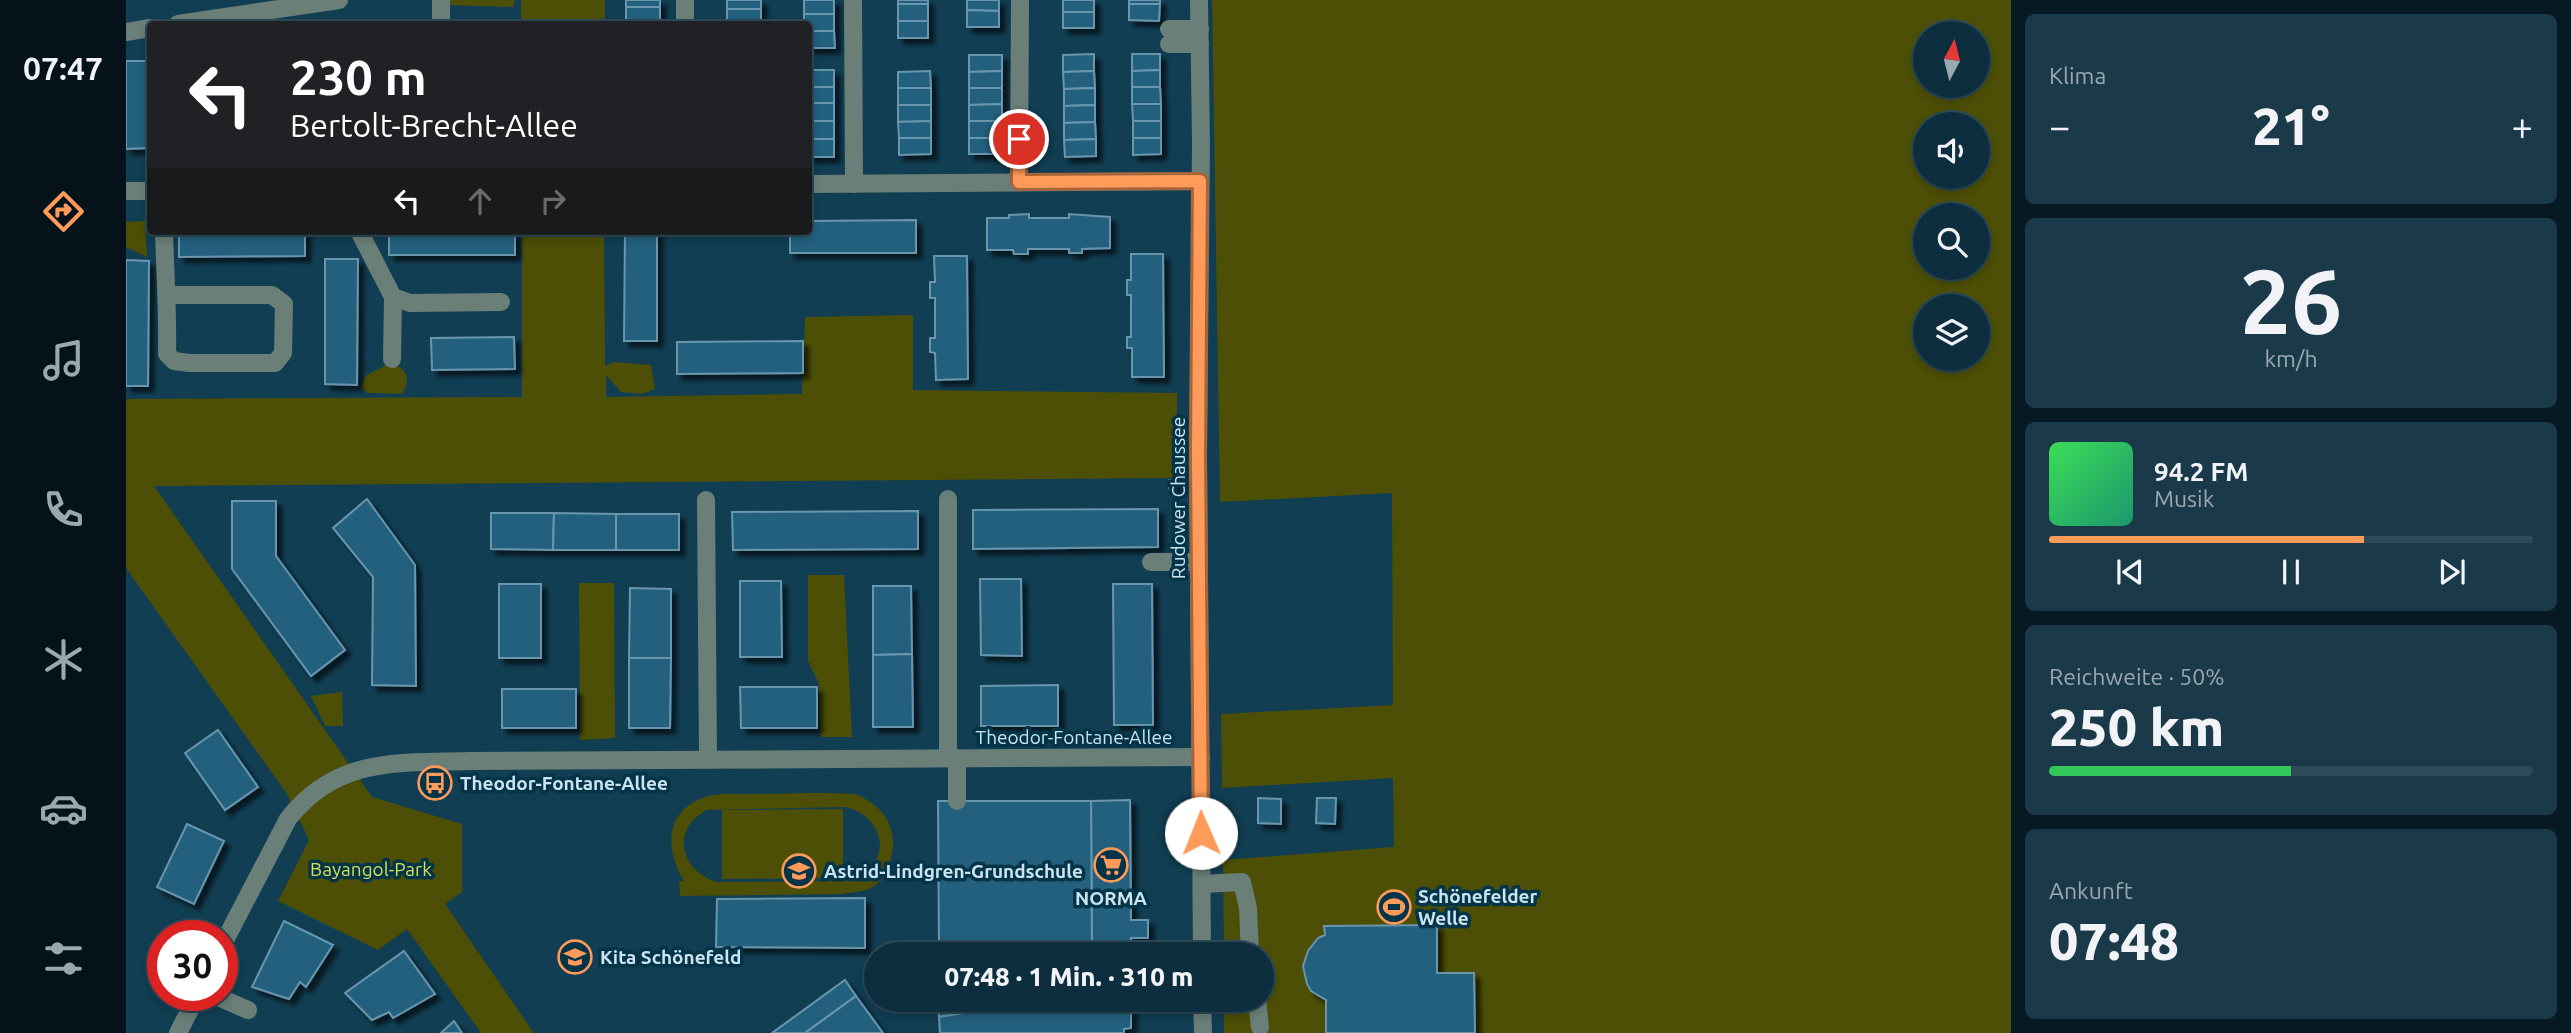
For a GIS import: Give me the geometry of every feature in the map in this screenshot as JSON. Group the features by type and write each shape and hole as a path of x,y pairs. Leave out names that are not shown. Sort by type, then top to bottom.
{"street":[{"path":"198,21 339,0"},
{"path":"441,0 441,21"},
{"path":"685,0 685,21"},
{"path":"853,0 854,184"},
{"path":"1019,182 1020,0"},
{"name":"Rudower Chaussee","path":"1199,0 1202,942"},
{"path":"126,32 147,28"},
{"path":"1169,36 1200,37"},
{"path":"812,184 1200,181"},
{"path":"126,191 147,191"},
{"path":"164,235 168,295 167,354 174,361 275,363 283,353 284,304 279,298 272,295 168,295"},
{"path":"361,235 393,297 392,359"},
{"path":"393,297 410,303 501,302"},
{"name":"Theodor-Fontane-Allee","path":"948,499 952,758"},
{"path":"706,500 708,759"},
{"path":"1151,562 1199,562"},
{"name":"Theodor-Fontane-Allee","path":"236,920 288,819 317,789 343,775 386,764 708,759 1201,757"},
{"path":"952,758 957,801"},
{"path":"1202,884 1242,882 1248,908 1249,942"},
{"path":"238,1006 248,1010"},
{"path":"178,1033 189,1011"},
{"path":"1202,1012 1203,1033"},
{"path":"1258,1012 1260,1027"}],"green space":[{"path":"450,0 514,0 514,7 450,5"},
{"path":"521,0 605,0 605,21 521,21"},
{"path":"1212,0 2011,0 2011,1033 1224,1033 1224,1012 1274,1012 1274,942 1224,942 1223,860 1394,847 1393,778 1222,788 1221,714 1393,705 1392,493 1220,502"},
{"path":"145,221 147,257 126,247 126,222"},
{"name":"Bayangol-Park","path":"522,235 604,235 605,366 614,362 651,365 655,389 642,394 621,392 606,375 606,397 802,394 805,317 913,315 913,390 1177,393 1177,478 154,486 372,797 462,824 462,892 445,904 534,1033 481,1033 407,929 378,950 278,901 309,840 287,794 126,568 126,399 522,397"},
{"path":"390,363 401,368 406,375 402,394 368,393 361,388 365,376"},
{"path":"808,575 844,575 852,737 820,737 819,684 808,661"},
{"path":"579,583 614,583 615,738 580,740"},
{"path":"342,692 343,726 325,726 311,696"},
{"path":"724,794 855,794 874,804 891,827 893,847 890,862 883,877 874,886 863,891 842,894 680,896 679,881 684,881 674,857 672,833 675,822 692,803 711,795","holes":["844,807 864,815 877,831 879,850 869,870 844,881 717,882 704,877 695,869 684,849 688,828 695,818 707,810"]},
{"path":"843,809 843,878 722,879 722,810"}],"building":[{"path":"626,0 660,0 660,7 626,7"},
{"path":"727,0 761,0 761,9 727,9"},
{"path":"804,0 834,0 834,14 804,14"},
{"path":"898,0 928,0 928,4 898,4"},
{"path":"967,0 999,0 999,11 967,10"},
{"path":"1063,0 1094,0 1094,12 1063,12"},
{"path":"1129,0 1160,0 1160,4 1129,4"},
{"path":"898,4 928,4 928,21 898,21"},
{"path":"1129,4 1160,4 1159,21 1129,20"},
{"path":"626,7 660,7 660,21 626,21"},
{"path":"727,9 761,9 761,21 727,21"},
{"path":"967,10 999,11 999,27 967,27"},
{"path":"1063,12 1094,12 1094,28 1063,28"},
{"path":"804,14 834,14 834,31 812,31 812,21 804,21"},
{"path":"898,21 928,21 928,38 898,38"},
{"path":"812,31 834,31 835,48 812,48"},
{"path":"1094,54 1094,71 1063,72 1063,55"},
{"path":"1132,54 1160,54 1160,70 1132,71"},
{"path":"969,55 1002,55 1002,71 969,72"},
{"path":"126,61 147,61 147,148 126,149"},
{"path":"812,70 834,70 834,87 812,87"},
{"path":"1160,70 1160,87 1132,87 1132,71"},
{"path":"930,71 931,88 898,88 898,72"},
{"path":"1002,71 1002,88 969,88 969,72"},
{"path":"1094,71 1095,88 1064,89 1063,72"},
{"path":"812,87 834,87 834,103 812,103"},
{"path":"1132,87 1160,87 1161,104 1132,104"},
{"path":"898,88 931,88 931,105 898,105"},
{"path":"969,88 1002,88 1002,104 969,105"},
{"path":"1095,88 1095,105 1064,106 1064,89"},
{"path":"812,103 834,103 834,121 812,121"},
{"path":"1002,104 1002,121 969,121 969,105"},
{"path":"1132,104 1161,104 1161,121 1133,121"},
{"path":"898,105 931,105 931,121 898,122"},
{"path":"1095,105 1095,122 1064,123 1064,106"},
{"path":"812,121 834,121 834,139 812,139"},
{"path":"931,121 931,138 899,138 898,122"},
{"path":"969,121 1002,121 1002,138 969,138"},
{"path":"1133,121 1161,121 1161,138 1133,138"},
{"path":"1095,122 1096,139 1064,140 1064,123"},
{"path":"899,138 931,138 931,154 899,155"},
{"path":"969,138 1002,138 1002,154 969,154"},
{"path":"1133,138 1161,138 1161,154 1133,155"},
{"path":"812,139 834,139 834,157 812,157"},
{"path":"1096,139 1096,156 1065,157 1064,140"},
{"path":"1029,214 1029,218 1069,218 1069,214 1110,217 1110,248 1082,249 1082,253 1069,253 1069,249 1028,249 1028,254 1014,254 1013,250 987,250 987,218"},
{"path":"916,220 916,253 790,253 790,235 812,235 812,221"},
{"path":"179,235 305,235 305,256 179,257"},
{"path":"389,235 515,235 515,255 389,255"},
{"path":"625,235 657,235 657,341 624,341"},
{"path":"1131,254 1163,254 1164,377 1132,377 1132,348 1127,348 1127,337 1131,337 1131,295 1127,295 1127,280 1131,280"},
{"path":"934,256 967,256 968,379 936,380 935,353 930,352 930,338 935,338 935,298 930,298 930,282 935,282"},
{"path":"325,259 358,259 357,385 325,384"},
{"path":"126,260 149,261 148,386 126,386"},
{"path":"514,337 515,369 432,370 431,338"},
{"path":"803,341 803,373 677,374 677,342"},
{"path":"1169,480 1176,480 1176,489 1169,489"},
{"path":"367,499 415,565 416,686 372,685 373,577 333,528"},
{"path":"232,501 276,501 276,556 345,650 311,676 232,569"},
{"path":"1158,509 1158,547 973,549 973,510"},
{"path":"918,511 918,549 733,550 732,512"},
{"path":"491,513 554,513 553,550 491,549"},
{"path":"554,513 616,514 616,550 553,550"},
{"path":"616,514 679,514 679,550 616,550"},
{"path":"980,579 1021,579 1022,656 981,655"},
{"path":"740,581 781,581 782,657 740,657"},
{"path":"499,584 541,584 541,658 499,658"},
{"path":"1113,584 1152,584 1153,725 1114,725"},
{"path":"873,586 911,586 912,654 873,655"},
{"path":"630,588 671,589 671,658 629,658"},
{"path":"912,654 913,727 873,727 873,655"},
{"path":"629,658 671,658 670,728 629,728"},
{"path":"1058,685 1058,726 981,726 981,686"},
{"path":"740,687 817,687 817,728 741,728"},
{"path":"502,689 576,689 576,728 502,728"},
{"path":"218,730 258,787 225,810 185,753"},
{"path":"1258,798 1281,799 1281,824 1258,823"},
{"path":"1317,798 1336,798 1335,824 1316,823"},
{"path":"1130,800 1131,920 1148,920 1148,938 1131,938 1131,942 1092,942 1091,801"},
{"path":"938,801 1091,801 1092,942 939,942"},
{"path":"187,824 224,841 194,904 157,887"},
{"path":"865,898 864,948 716,947 717,899"},
{"path":"284,921 333,945 306,987 300,982 289,999 252,987"},
{"name":"Schönefelder Welle","path":"1437,925 1437,973 1474,973 1475,1033 1326,1033 1326,1000 1311,991 1303,966 1308,951 1318,938 1325,935 1324,926"},
{"path":"404,951 435,994 393,1018 389,1012 372,1020 345,993"},
{"path":"845,980 856,996 805,1033 772,1033"},
{"path":"856,996 864,1007 864,1012 868,1012 883,1033 805,1033"},
{"path":"939,1012 970,1012 939,1017"},
{"path":"970,1012 1131,1012 1131,1028 1124,1029 1124,1033 940,1033 939,1017"},
{"path":"454,1021 462,1033 441,1033"}],"place":[{"name":"Theodor-Fontane-Allee","path":"435,783"},
{"name":"NORMA","path":"1111,865"},
{"name":"Astrid-Lindgren-Grundschule","path":"799,871"},
{"name":"Schönefelder Welle","path":"1394,907"},
{"name":"Kita Schönefeld","path":"575,957"}],"route":[{"path":"1019,139 1019,182 1200,181 1198,454 1201,833"}]}
